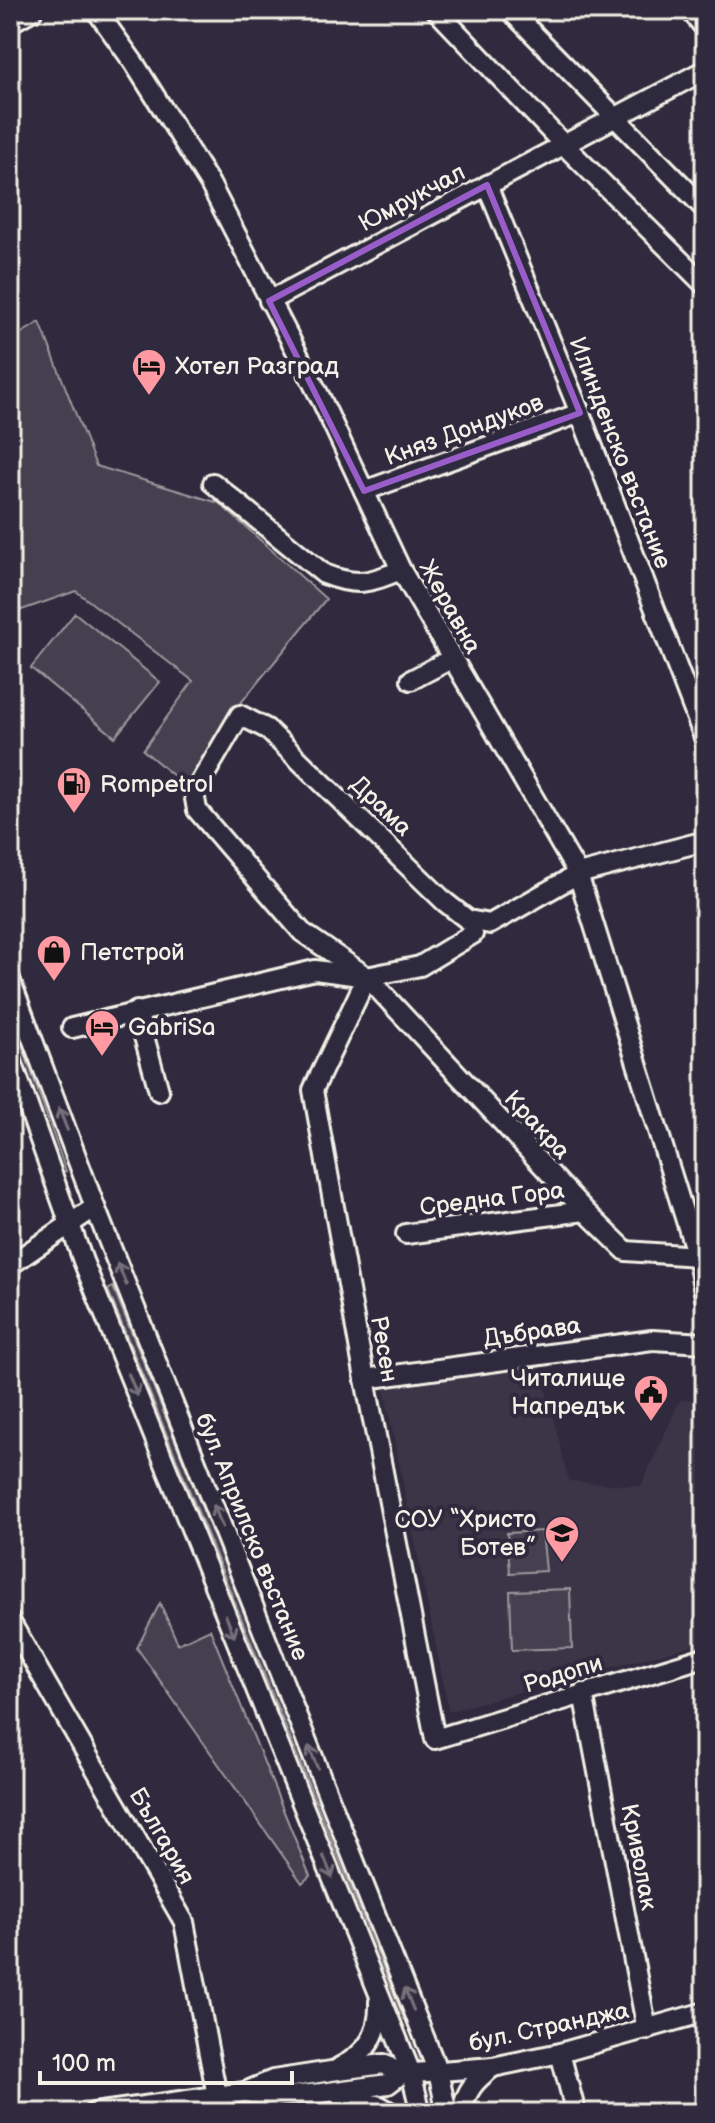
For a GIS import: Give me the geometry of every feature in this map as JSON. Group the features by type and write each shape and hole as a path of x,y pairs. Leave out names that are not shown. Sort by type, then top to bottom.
{"street":[{"path":"10,23 33,10"},
{"name":"Жеравна","path":"96,10 134,63 210,184 321,399 401,570 578,874 701,1254 705,1297"},
{"path":"436,10 571,141 705,285"},
{"path":"510,10 610,120 705,209"},
{"path":"690,10 705,28"},
{"path":"610,120 705,70"},
{"name":"Юмрукчал","path":"269,301 610,120"},
{"name":"Илинденско въстание","path":"487,185 580,413 705,740"},
{"name":"Княз Дондуков","path":"364,491 580,413"},
{"path":"213,483 324,574 346,583 370,582 401,570"},
{"path":"411,680 451,659"},
{"name":"Драма","path":"240,715 267,729 445,902 468,920 490,924 578,874"},
{"name":"Кракра","path":"240,715 194,793 197,810 302,932 367,977 626,1251 701,1254"},
{"path":"578,874 705,841"},
{"path":"72,1028 315,970 367,977 420,966 473,934"},
{"name":"Ресен","path":"367,977 313,1090 435,1739"},
{"name":"бул. Априлско въстание","path":"10,979 95,1207 438,2072 447,2113"},
{"path":"137,1011 159,1091"},
{"path":"10,1056 69,1225 379,1995 421,2113"},
{"path":"10,1265 95,1207"},
{"name":"Средна Гора","path":"406,1234 585,1211"},
{"name":"Дъбрава","path":"365,1379 652,1340 705,1343"},
{"name":"България","path":"11,1624 184,1922 217,2096"},
{"name":"Родопи","path":"435,1739 705,1657"},
{"name":"Криволак","path":"583,1693 647,2030"},
{"path":"331,2071 355,2059 371,2042 380,2016 379,1995"},
{"name":"бул. Странджа","path":"245,2092 277,2097 321,2093 388,2084 406,2074 493,2067 560,2053 705,2012"},
{"path":"560,2053 576,2113"},
{"name":"бул. Странджа","path":"94,2113 157,2109 245,2092 273,2080 384,2064 406,2074"},
{"path":"462,2113 465,2095 493,2067"},
{"path":"321,2093 355,2098 392,2113"}],"highlighted area":[{"path":"487,185 580,413 364,491 269,301"}],"shaded area":[{"path":"40,322 96,466 219,503 326,599 235,710 187,787 143,750 193,681 76,591 10,614 10,340"},
{"path":"75,613 160,682 115,737 31,668"},
{"path":"10,1011 66,1171 63,1172 10,1025"},
{"path":"113,1287 409,2019 404,2019 108,1290"},
{"name":"СОУ “Христо Ботев”","path":"539,1363 569,1481 641,1486 680,1400 705,1399 705,1642 449,1711 384,1389"},
{"path":"542,1531 546,1571 510,1573 507,1533"},
{"path":"570,1589 572,1648 512,1650 510,1591"},
{"path":"160,1603 178,1644 210,1629 310,1876 302,1883 137,1648"}],"place":[{"name":"Хотел Разград","path":"149,397"},
{"name":"Rompetrol","path":"74,815"},
{"name":"Петстрой","path":"54,983"},
{"name":"GabriSa","path":"102,1058"},
{"name":"Читалище Напредък","path":"651,1423"},
{"name":"СОУ “Христо Ботев”","path":"562,1564"}]}
